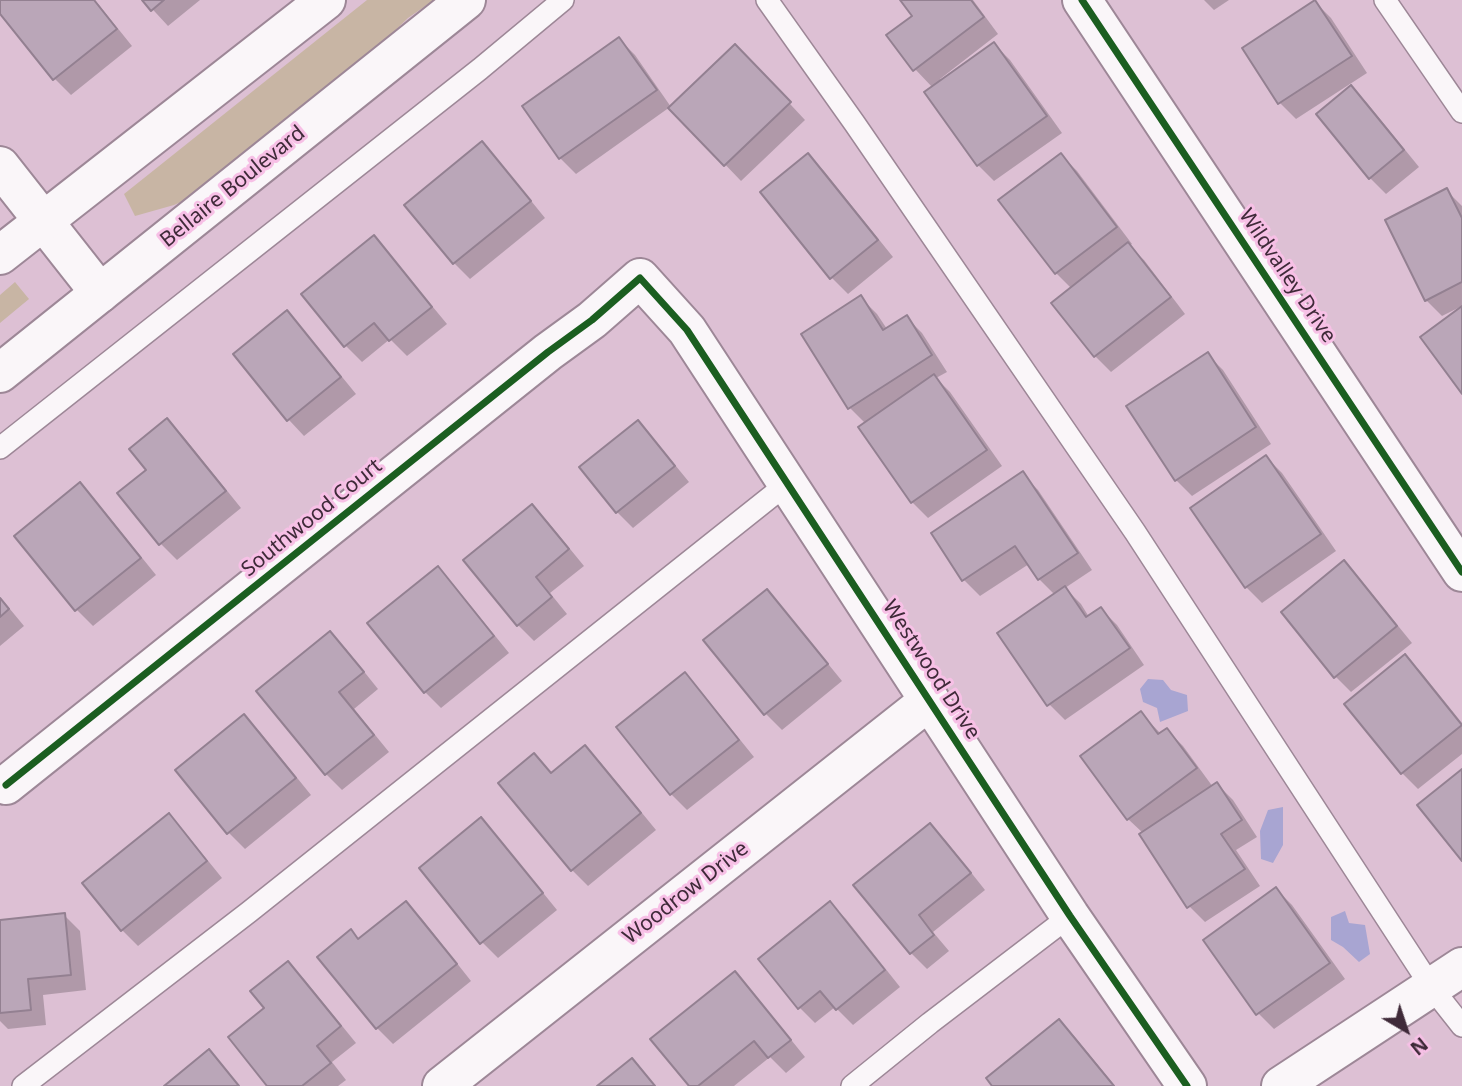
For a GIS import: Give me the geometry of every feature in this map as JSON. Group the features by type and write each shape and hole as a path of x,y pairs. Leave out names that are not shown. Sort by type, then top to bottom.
{"street":[{"path":"0,255 326,0"},
{"name":"Bellaire Boulevard","path":"0,373 466,0"},
{"name":"Wildvalley Drive","path":"1082,0 1462,572"},
{"path":"0,166 100,293"},
{"name":"Westwood Drive","path":"640,278 687,330 1070,916 1187,1086"},
{"name":"Southwood Court","path":"6,785 548,352 592,320 640,278"},
{"name":"Woodrow Drive","path":"442,1086 930,700"},
{"path":"1281,1086 1447,977"}],"lane":[{"path":"0,448 480,69 563,0"},
{"path":"1385,0 1462,112"},
{"path":"774,3 1135,532 1447,977 1462,1026"},
{"path":"23,1086 248,912 788,483"},
{"path":"852,1086 1070,916"}],"shaded area":[{"path":"367,0 434,0 408,18 366,59 195,196 135,216 124,194"},
{"path":"15,282 29,299 0,323 0,295"}],"water":[{"path":"1148,679 1163,680 1171,690 1187,695 1188,711 1160,722 1157,708 1143,702 1140,689"},
{"path":"1283,807 1283,845 1273,863 1261,859 1260,831 1268,810"},
{"path":"1345,911 1349,923 1365,925 1370,954 1359,962 1331,940 1331,917"}],"building":[{"path":"0,0 94,0 117,29 53,80 0,14"},
{"path":"142,0 164,0 151,11"},
{"path":"900,0 971,0 984,17 913,71 886,35 912,16"},
{"path":"1315,0 1352,56 1278,104 1242,48"},
{"path":"619,37 657,90 559,159 522,106"},
{"path":"994,42 1047,116 977,166 924,92"},
{"path":"735,44 791,102 724,166 668,108"},
{"path":"1351,85 1404,150 1369,179 1316,114"},
{"path":"482,141 531,201 453,264 404,205"},
{"path":"808,153 878,240 830,279 760,192"},
{"path":"1061,153 1117,227 1055,274 998,200"},
{"path":"1447,188 1462,218 1462,282 1425,301 1385,220"},
{"path":"374,235 432,307 389,341 374,323 344,347 301,294"},
{"path":"1128,242 1171,297 1094,357 1051,303"},
{"path":"861,295 883,330 907,315 932,355 848,409 801,334"},
{"path":"1462,306 1462,394 1420,337"},
{"path":"287,310 341,377 287,421 233,354"},
{"path":"1208,352 1256,427 1175,481 1126,406"},
{"path":"934,374 987,450 911,503 858,427"},
{"path":"167,418 226,491 159,545 117,493 146,470 129,449"},
{"path":"638,420 675,466 616,513 579,467"},
{"path":"1266,455 1321,534 1245,588 1190,508"},
{"path":"1023,471 1078,553 1038,580 1015,546 962,581 931,533"},
{"path":"80,482 141,558 75,611 14,536"},
{"path":"532,504 569,549 536,577 552,597 517,626 463,560"},
{"path":"1344,560 1397,626 1334,678 1281,612"},
{"path":"438,566 494,636 424,693 367,623"},
{"path":"1065,586 1086,617 1101,607 1130,648 1047,706 997,633"},
{"path":"767,589 828,664 764,715 703,640"},
{"path":"0,598 9,609 0,617"},
{"path":"330,631 364,672 339,692 374,735 325,775 256,691"},
{"path":"1405,654 1462,725 1401,774 1344,704"},
{"path":"685,672 739,740 670,795 616,727"},
{"path":"1141,711 1158,734 1167,728 1197,768 1127,820 1080,756"},
{"path":"244,714 296,778 227,834 175,770"},
{"path":"585,745 641,813 571,871 498,783 534,753 551,773"},
{"path":"1462,769 1462,861 1417,805"},
{"path":"1217,782 1242,820 1221,834 1245,869 1187,908 1139,834"},
{"path":"169,813 207,861 121,931 82,883"},
{"path":"481,817 543,893 480,944 419,868"},
{"path":"930,823 971,873 919,915 934,935 910,954 853,885"},
{"path":"1276,887 1330,963 1256,1015 1203,940"},
{"path":"406,901 457,964 376,1029 317,957 351,929 358,939"},
{"path":"830,901 885,970 836,1010 820,991 798,1009 758,959"},
{"path":"65,913 71,975 28,979 31,1010 0,1013 0,920"},
{"path":"288,961 341,1026 317,1046 331,1063 302,1086 267,1086 228,1037 264,1008 250,991"},
{"path":"735,971 791,1040 768,1058 754,1041 698,1086 689,1086 650,1039"},
{"path":"1059,1019 1114,1086 992,1086 986,1078"},
{"path":"209,1049 239,1086 164,1086"},
{"path":"632,1058 655,1086 597,1086"}],"cycle path":[{"path":"1082,0 1462,572"},
{"path":"6,785 548,352 592,320 640,278 687,330 1070,916 1187,1086"}]}
